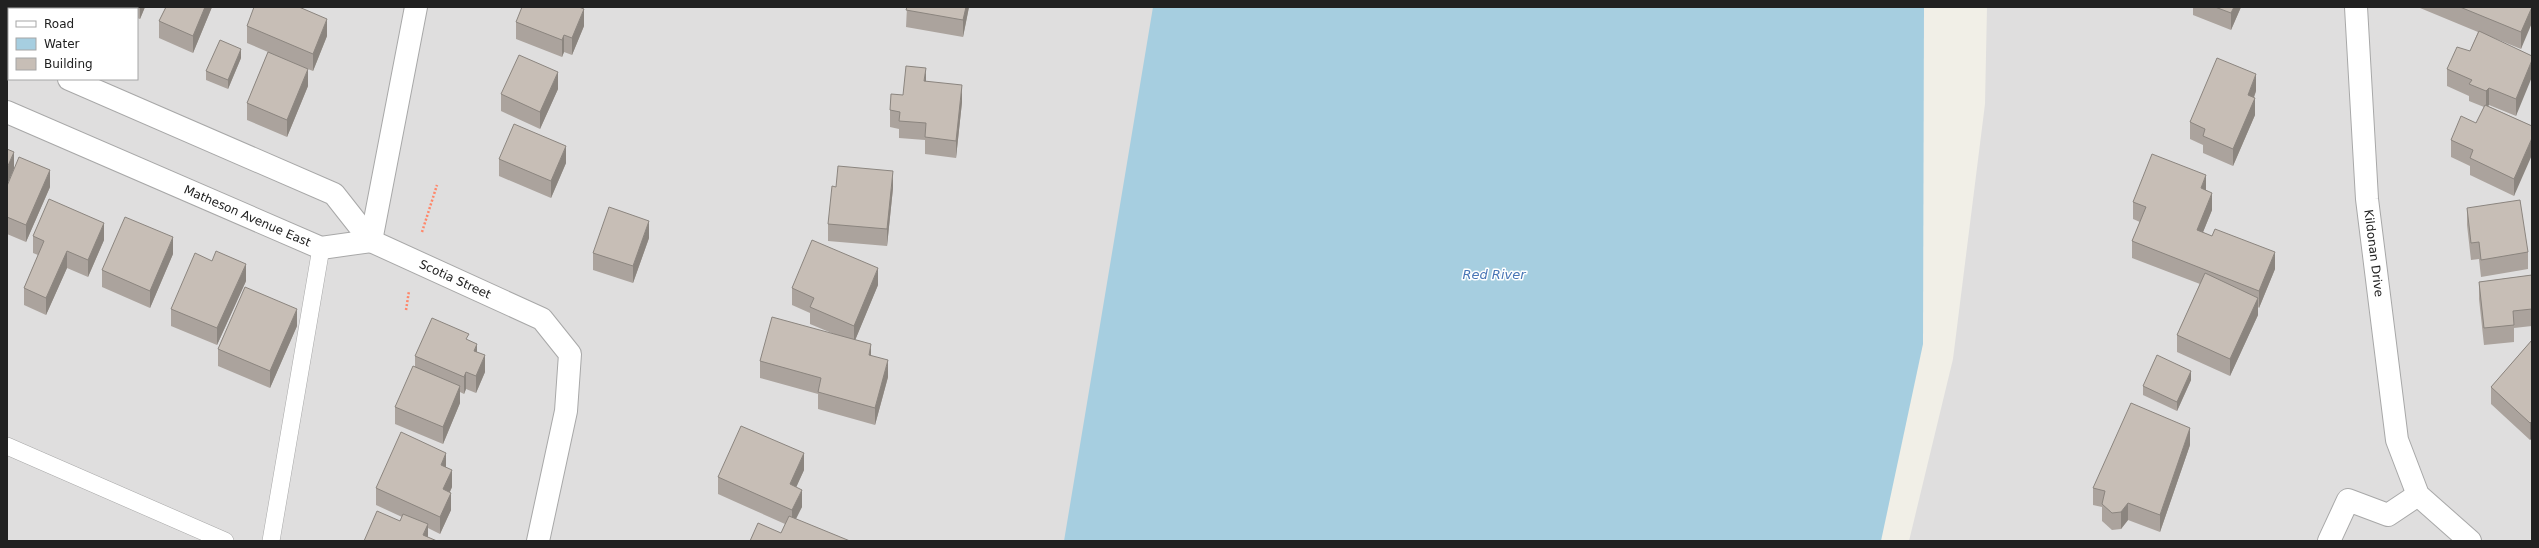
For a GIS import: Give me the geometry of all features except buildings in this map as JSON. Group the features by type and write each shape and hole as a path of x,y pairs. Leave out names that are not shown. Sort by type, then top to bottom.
{"street":[{"path":"371,241 416,7"},
{"name":"Kildonan Drive","path":"2356,7 2366,198 2397,440 2418,495 2470,541"},
{"path":"71,80 334,194 371,241"},
{"name":"Matheson Avenue East","path":"7,112 321,248 371,241"},
{"name":"Scotia Street","path":"371,241 542,319 570,354 566,411 538,541"},
{"path":"2329,541 2348,500 2388,515 2418,495"}],"lane":[{"path":"271,541 321,248"},
{"path":"7,446 225,541"}],"shaded area":[{"path":"7,7 1230,7 1177,541 7,541"},
{"path":"1987,7 2532,7 2532,541 1909,541 1953,359 1985,104"}],"water":[{"name":"Red River","path":"1153,7 1924,7 1923,344 1881,541 1064,541"}]}
